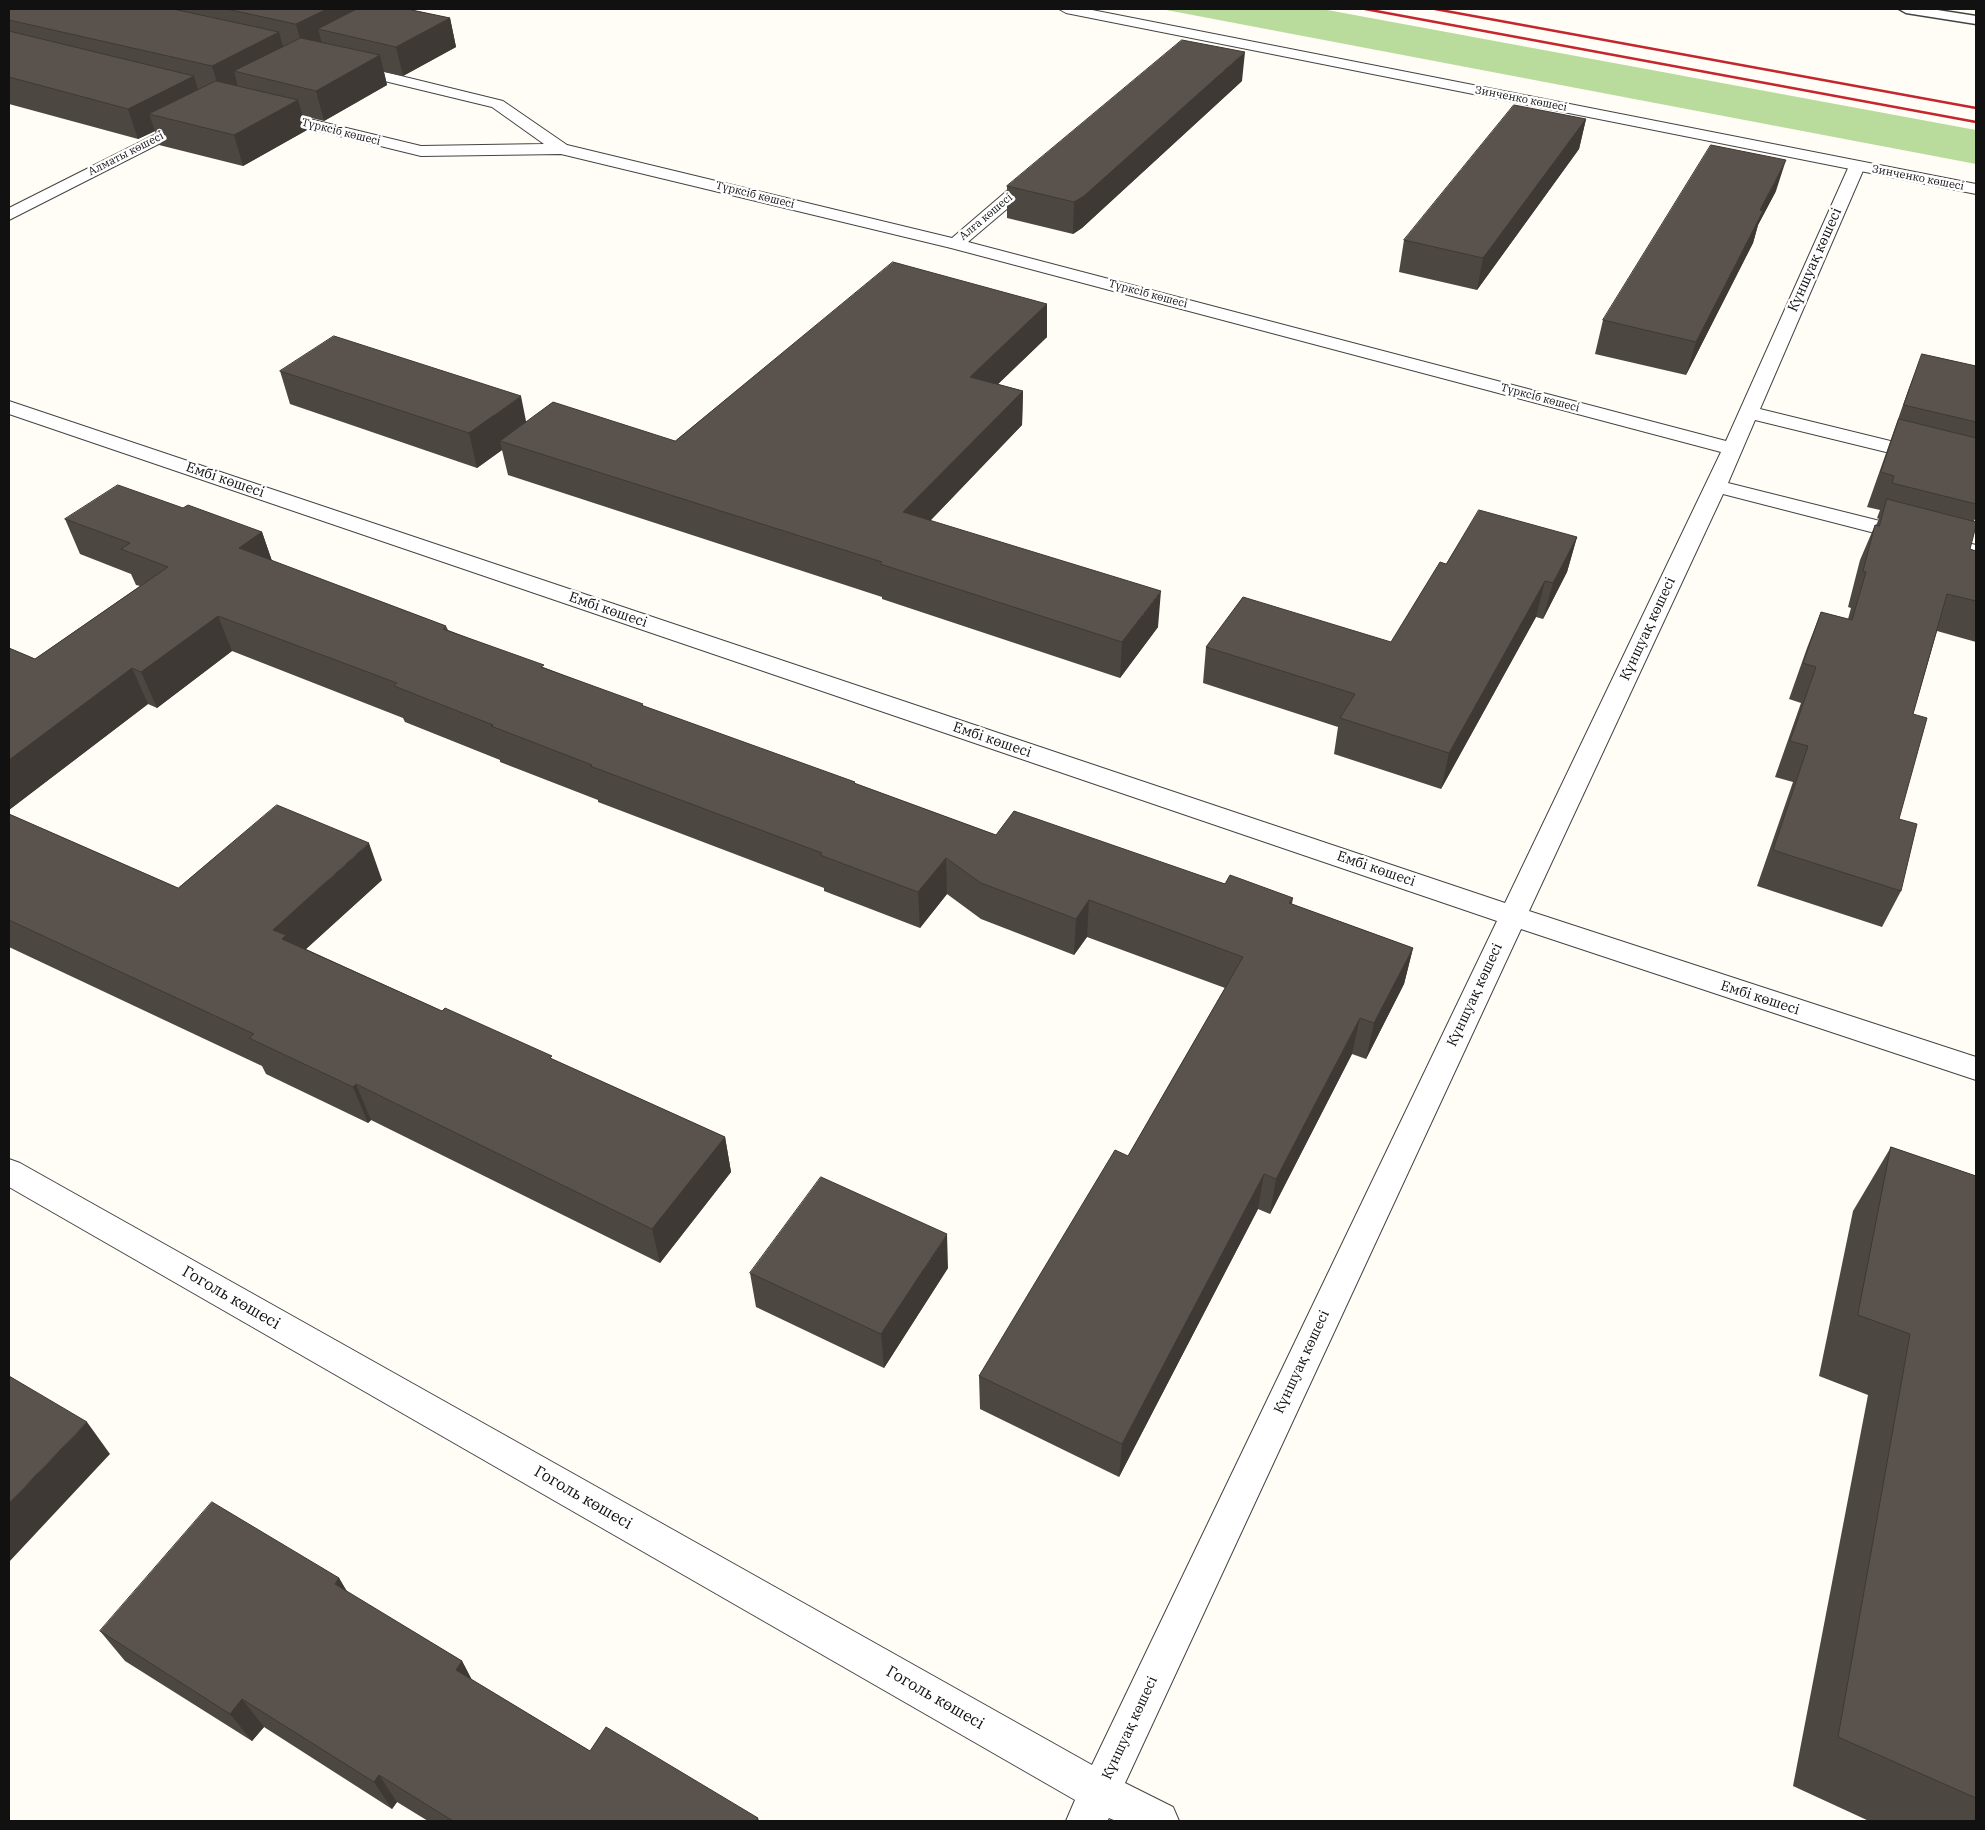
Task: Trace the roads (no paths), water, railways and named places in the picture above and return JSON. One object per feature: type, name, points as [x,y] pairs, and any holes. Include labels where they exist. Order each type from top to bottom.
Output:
[{"type":"street","name":"Зинченко көшесі","points":[[1066,9],[1976,189]]},
{"type":"street","points":[[1185,48],[1200,35]]},
{"type":"street","name":"Түрксіб көшесі","points":[[337,66],[497,104],[561,149]]},
{"type":"street","name":"Түрксіб көшесі","points":[[253,110],[421,151],[561,149],[956,244],[1733,449]]},
{"type":"street","name":"Алматы көшесі","points":[[9,215],[208,112]]},
{"type":"street","name":"Күншуақ көшесі","points":[[1093,1806],[1716,486],[1857,166]]},
{"type":"street","name":"Алға көшесі","points":[[956,244],[1044,168]]},
{"type":"street","name":"Ембі көшесі","points":[[9,407],[1512,916],[1976,1069]]},
{"type":"street","points":[[1749,412],[1976,468]]},
{"type":"street","points":[[1716,486],[1976,552]]},
{"type":"street","name":"Гоголь көшесі","points":[[9,1172],[1093,1806],[1159,1821]]},
{"type":"lane","points":[[1906,9],[1943,11],[1976,20]]},
{"type":"railway","points":[[1365,9],[1976,122]]},
{"type":"railway","points":[[1435,9],[1976,108]]}]
